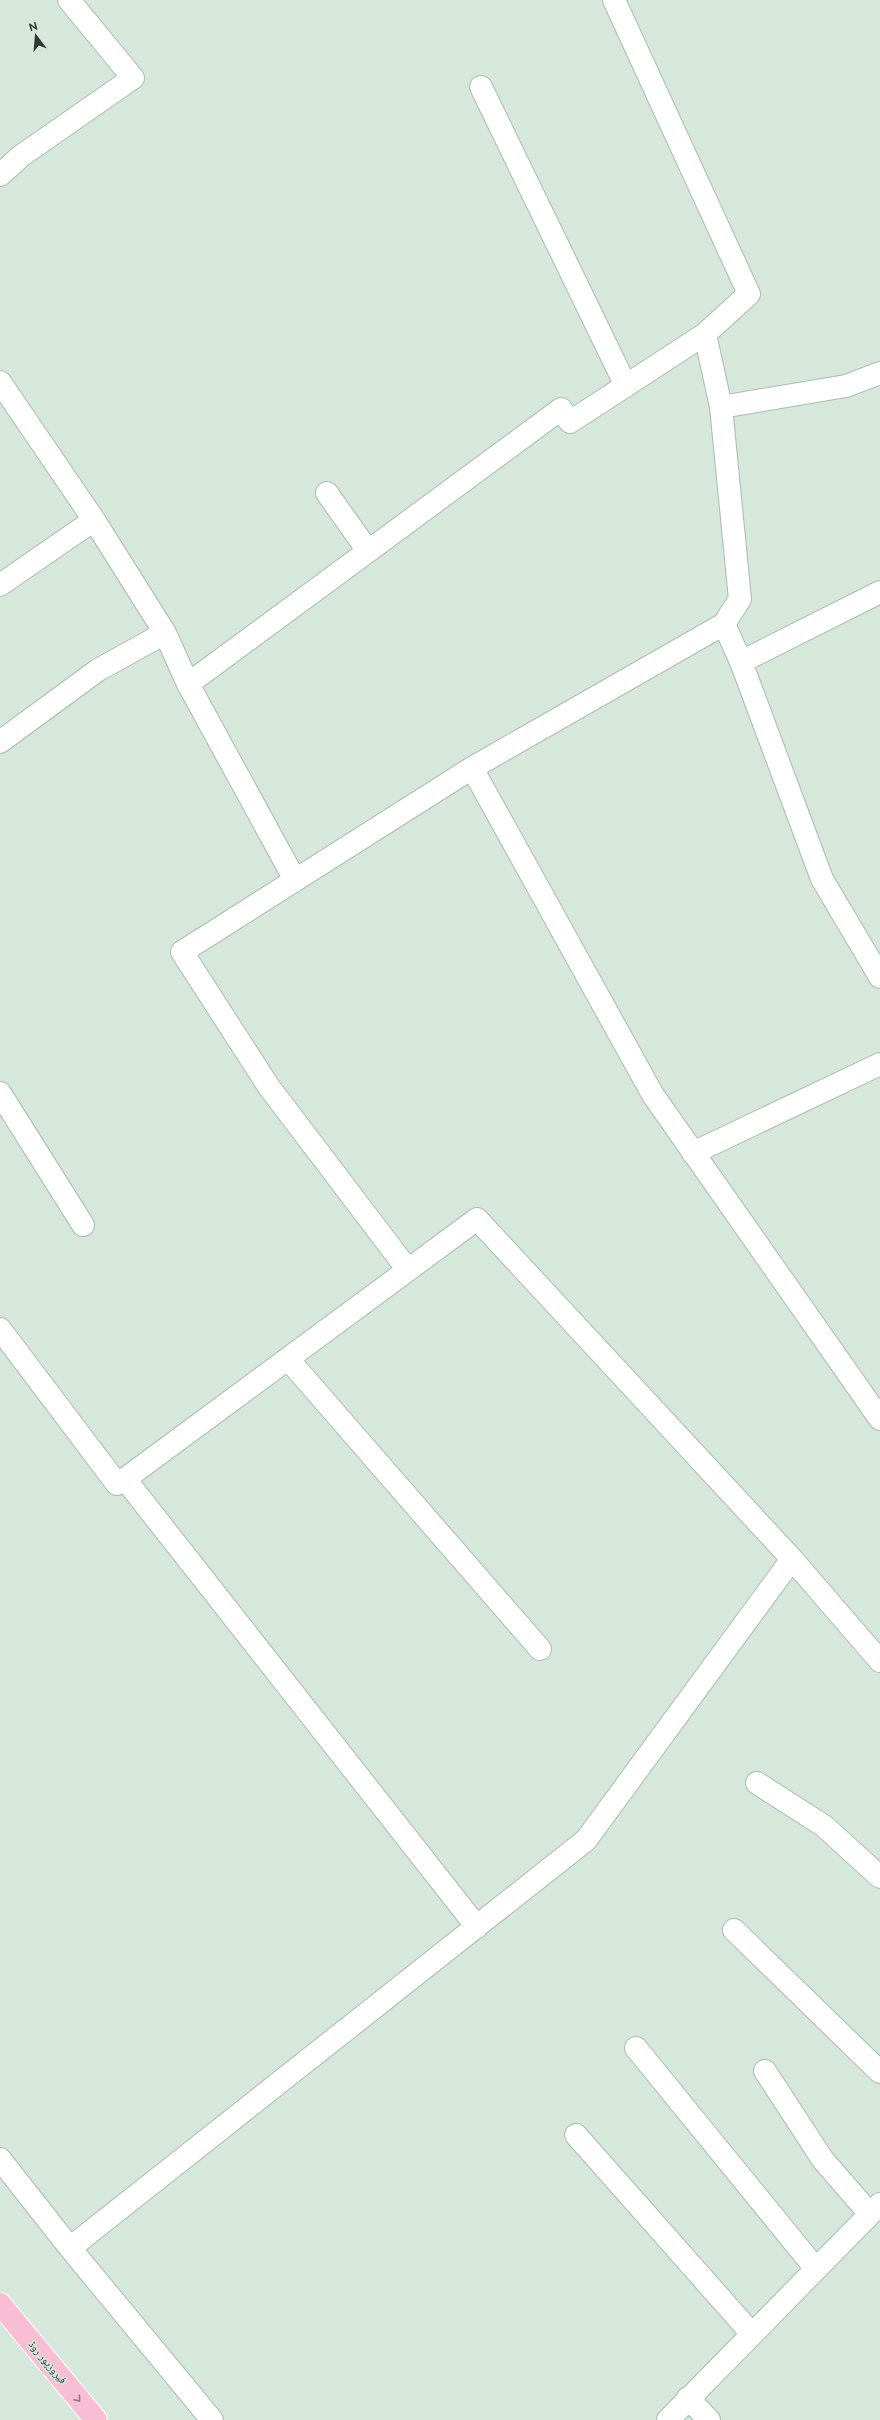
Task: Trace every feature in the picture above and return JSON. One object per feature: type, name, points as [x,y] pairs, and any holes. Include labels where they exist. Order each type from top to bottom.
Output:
[{"type":"highway","name":"فیروزپور روڈ","points":[[0,2304],[96,2420]]},
{"type":"street","points":[[0,175],[21,156],[133,78],[69,0]]},
{"type":"street","points":[[188,684],[561,409],[570,422],[705,334],[749,294],[614,0]]},
{"type":"street","points":[[481,87],[626,386]]},
{"type":"street","points":[[408,1270],[270,1087],[182,952],[472,768],[724,624],[740,599],[721,408],[705,334]]},
{"type":"street","points":[[721,408],[846,386],[880,373]]},
{"type":"street","points":[[0,382],[94,520],[165,633],[188,684],[295,880]]},
{"type":"street","points":[[326,493],[368,551]]},
{"type":"street","points":[[0,585],[94,520]]},
{"type":"street","points":[[741,662],[880,592]]},
{"type":"street","points":[[724,624],[741,662],[822,879],[880,977]]},
{"type":"street","points":[[0,742],[98,670],[165,633]]},
{"type":"street","points":[[472,768],[653,1095],[880,1419]]},
{"type":"street","points":[[693,1153],[880,1064]]},
{"type":"street","points":[[0,1093],[83,1225]]},
{"type":"street","points":[[0,1329],[117,1484],[478,1219],[792,1559],[880,1661]]},
{"type":"street","points":[[288,1359],[540,1649]]},
{"type":"street","points":[[125,1479],[477,1927]]},
{"type":"street","points":[[70,2248],[586,1840],[792,1559]]},
{"type":"street","points":[[757,1783],[824,1826],[880,1878]]},
{"type":"street","points":[[734,1930],[880,2072]]},
{"type":"street","points":[[636,2048],[816,2269]]},
{"type":"street","points":[[668,2420],[875,2209],[823,2160],[765,2071]]},
{"type":"street","points":[[576,2135],[752,2334]]},
{"type":"street","points":[[0,2159],[70,2248],[212,2420]]},
{"type":"street","points":[[688,2398],[709,2420]]}]
